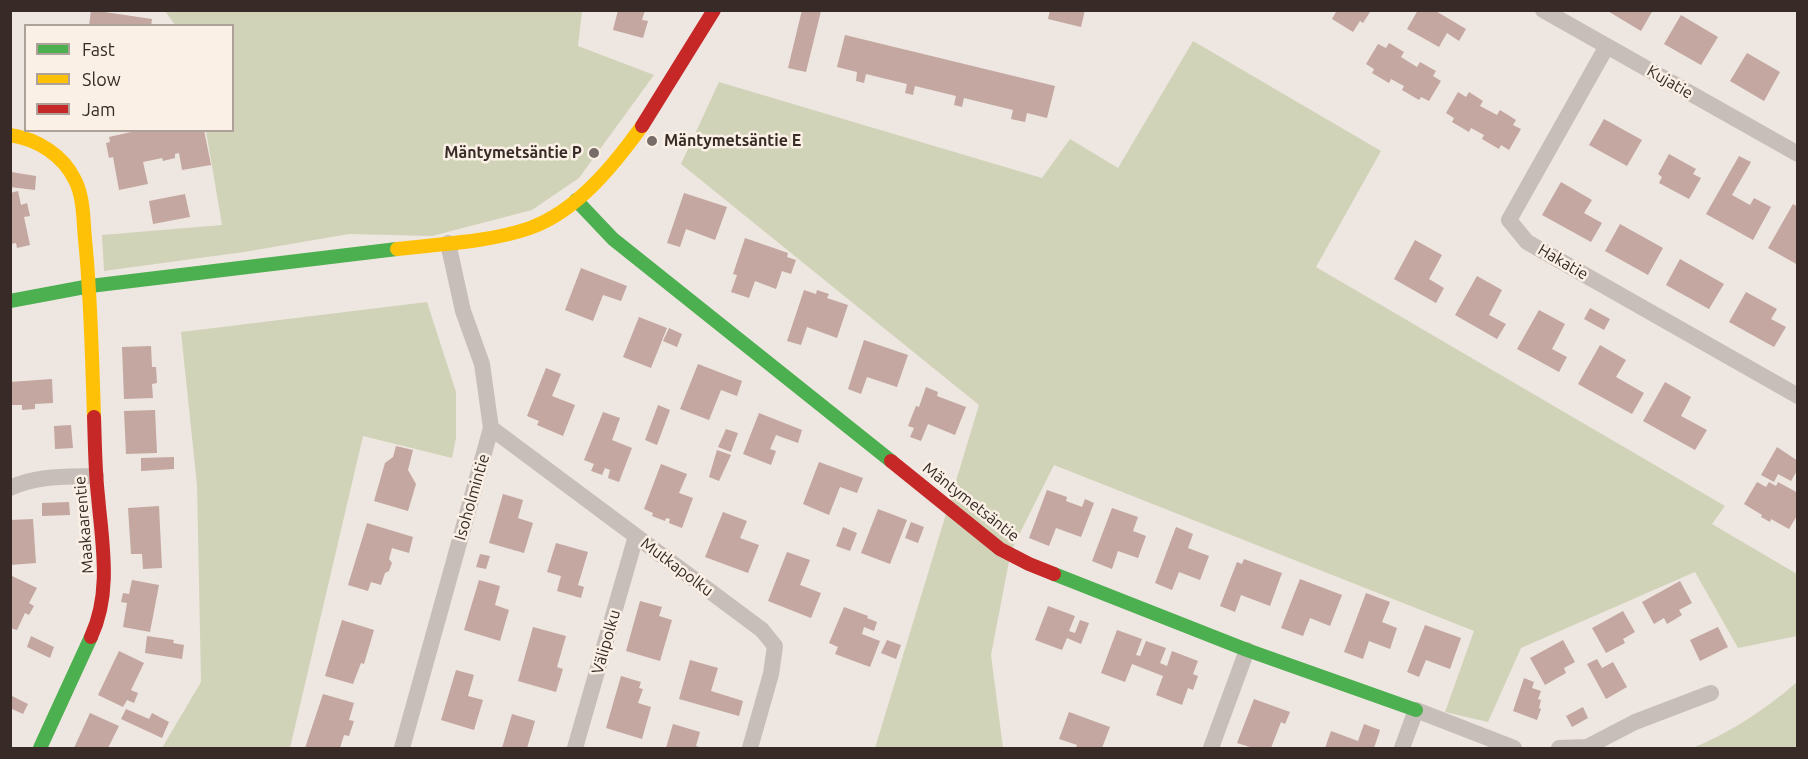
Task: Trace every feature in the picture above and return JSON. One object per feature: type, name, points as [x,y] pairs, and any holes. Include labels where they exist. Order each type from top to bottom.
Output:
[{"type":"street","points":[[10,301],[90,286],[448,243],[523,230],[541,224],[596,183],[636,132],[714,10]]},
{"type":"street","name":"Kujatie","points":[[1543,10],[1797,154]]},
{"type":"street","name":"Hakatie","points":[[1607,46],[1509,220],[1527,242],[1797,396]]},
{"type":"street","name":"Maakaarentie","points":[[10,135],[19,136],[49,150],[62,162],[75,180],[81,197],[90,286],[96,476],[105,581],[98,622],[40,748]]},
{"type":"street","name":"Mäntymetsäntie","points":[[576,200],[614,239],[1000,549],[1029,564],[1247,650],[1416,710]]},
{"type":"street","name":"Isoholmintie","points":[[402,748],[491,428],[482,364],[463,311],[448,243]]},
{"type":"street","name":"Mutkapolku","points":[[491,428],[762,630],[775,646],[771,674],[750,748]]},
{"type":"street","points":[[10,488],[22,482],[45,477],[96,476]]},
{"type":"street","name":"Välipolku","points":[[575,748],[636,536]]},
{"type":"street","points":[[1211,748],[1247,650]]},
{"type":"street","points":[[1559,748],[1587,747],[1635,722],[1712,693]]},
{"type":"street","points":[[1402,748],[1416,710],[1514,748]]},
{"type":"green space","points":[[165,11],[582,11],[578,46],[654,75],[579,178],[532,210],[432,236],[349,234],[244,252],[104,271],[102,235],[222,225],[206,132],[234,132],[234,24],[174,24]]},
{"type":"green space","points":[[1193,41],[1381,151],[1316,267],[1725,506],[1712,524],[1797,574],[1797,636],[1738,648],[1695,572],[1521,648],[1488,722],[1445,712],[1474,631],[1054,465],[1011,551],[991,655],[1003,748],[875,748],[979,405],[681,164],[719,82],[1042,178],[1070,139],[1118,168]]},
{"type":"green space","points":[[427,302],[456,392],[456,438],[452,458],[363,436],[290,748],[162,748],[201,682],[197,485],[181,332]]},
{"type":"green space","points":[[1797,682],[1797,748],[1693,748],[1748,719]]},
{"type":"building","points":[[91,10],[152,19],[151,24],[89,24]]},
{"type":"building","points":[[618,10],[645,10],[642,20],[648,21],[643,38],[613,30]]},
{"type":"building","points":[[802,10],[821,11],[806,72],[788,68]]},
{"type":"building","points":[[1050,10],[1085,10],[1081,27],[1048,19]]},
{"type":"building","points":[[1337,10],[1367,10],[1370,12],[1353,32],[1332,19]]},
{"type":"building","points":[[1418,10],[1434,10],[1466,29],[1459,41],[1447,33],[1439,47],[1407,29]]},
{"type":"building","points":[[1606,10],[1653,10],[1641,31]]},
{"type":"building","points":[[1681,15],[1718,37],[1701,65],[1664,44]]},
{"type":"building","points":[[845,35],[1055,86],[1047,118],[1027,113],[1025,122],[1011,119],[1013,110],[964,98],[962,107],[954,105],[956,96],[915,86],[913,95],[905,93],[907,84],[866,74],[864,83],[856,81],[857,72],[837,67]]},
{"type":"building","points":[[1389,43],[1404,52],[1401,57],[1417,67],[1420,62],[1436,71],[1433,76],[1441,81],[1429,101],[1421,97],[1419,100],[1402,90],[1404,86],[1391,79],[1389,83],[1372,73],[1374,69],[1366,64],[1378,44],[1386,48]]},
{"type":"building","points":[[1747,53],[1780,72],[1764,101],[1730,81]]},
{"type":"building","points":[[1458,92],[1466,97],[1469,92],[1483,101],[1480,106],[1497,115],[1500,110],[1516,120],[1513,125],[1521,129],[1509,150],[1501,145],[1499,149],[1482,139],[1484,135],[1471,128],[1469,132],[1452,122],[1454,118],[1446,113]]},
{"type":"building","points":[[1604,119],[1642,140],[1627,166],[1589,145]]},
{"type":"building","points":[[131,132],[204,132],[211,165],[182,170],[179,153],[175,154],[175,158],[163,161],[162,158],[143,162],[148,184],[119,190],[113,157],[109,158],[106,143],[110,142],[109,137]]},
{"type":"building","points":[[1669,154],[1696,169],[1693,174],[1701,178],[1689,199],[1659,183],[1662,177],[1658,174]]},
{"type":"building","points":[[1739,156],[1751,162],[1732,195],[1750,205],[1754,198],[1771,207],[1753,240],[1706,214]]},
{"type":"building","points":[[11,172],[36,176],[35,190],[10,187]]},
{"type":"building","points":[[1561,182],[1592,200],[1584,213],[1602,223],[1591,242],[1542,215]]},
{"type":"building","points":[[18,191],[21,205],[27,203],[30,216],[24,217],[30,245],[17,248],[16,243],[10,244],[10,193]]},
{"type":"building","points":[[684,193],[727,207],[715,240],[686,229],[680,247],[667,243]]},
{"type":"building","points":[[185,194],[190,217],[153,224],[149,201]]},
{"type":"building","points":[[1793,204],[1798,207],[1798,265],[1768,248]]},
{"type":"building","points":[[1620,224],[1663,248],[1648,275],[1605,251]]},
{"type":"building","points":[[745,238],[788,253],[787,257],[796,260],[791,274],[782,271],[776,289],[755,281],[749,298],[731,292],[737,275],[733,274]]},
{"type":"building","points":[[1415,240],[1442,255],[1429,279],[1444,288],[1436,303],[1394,279]]},
{"type":"building","points":[[1680,259],[1724,284],[1709,309],[1666,285]]},
{"type":"building","points":[[581,268],[627,286],[621,301],[603,295],[593,321],[565,310]]},
{"type":"building","points":[[1477,276],[1502,290],[1489,315],[1506,324],[1497,339],[1455,315]]},
{"type":"building","points":[[804,290],[816,294],[817,290],[829,294],[827,298],[848,305],[837,338],[807,327],[801,345],[787,341]]},
{"type":"building","points":[[1746,292],[1777,309],[1771,319],[1786,327],[1774,347],[1729,322]]},
{"type":"building","points":[[1590,308],[1610,319],[1604,330],[1584,319]]},
{"type":"building","points":[[1539,310],[1565,324],[1552,349],[1567,357],[1559,372],[1517,349]]},
{"type":"building","points":[[639,317],[667,328],[651,368],[623,357]]},
{"type":"building","points":[[669,328],[682,334],[677,347],[663,341]]},
{"type":"building","points":[[864,340],[908,355],[897,387],[867,377],[861,394],[848,389]]},
{"type":"building","points":[[1600,345],[1626,360],[1616,377],[1644,393],[1632,414],[1578,384]]},
{"type":"building","points":[[151,346],[152,367],[156,367],[157,383],[152,384],[153,398],[124,399],[122,347]]},
{"type":"building","points":[[698,364],[742,381],[737,396],[721,390],[709,420],[680,409]]},
{"type":"building","points":[[546,368],[561,374],[552,396],[575,405],[563,436],[537,425],[539,421],[527,416]]},
{"type":"building","points":[[52,379],[53,403],[35,404],[35,409],[22,410],[22,405],[10,405],[10,382]]},
{"type":"building","points":[[1665,382],[1691,397],[1681,416],[1707,430],[1695,450],[1643,421]]},
{"type":"building","points":[[926,387],[938,392],[937,396],[966,407],[955,435],[928,424],[921,441],[910,437],[914,428],[908,426],[916,406],[919,407]]},
{"type":"building","points":[[658,405],[670,410],[657,445],[645,440]]},
{"type":"building","points":[[155,410],[157,453],[126,454],[124,411]]},
{"type":"building","points":[[603,412],[620,418],[612,440],[632,448],[619,482],[608,478],[610,470],[605,468],[602,475],[591,471],[594,464],[584,460]]},
{"type":"building","points":[[759,413],[802,430],[798,443],[776,435],[770,449],[776,451],[771,465],[743,454]]},
{"type":"building","points":[[71,425],[73,448],[55,449],[54,426]]},
{"type":"building","points":[[726,429],[738,433],[731,452],[718,447]]},
{"type":"building","points":[[396,446],[413,450],[408,470],[416,484],[408,511],[374,501],[385,463],[393,457]]},
{"type":"building","points":[[1777,447],[1798,461],[1798,469],[1791,481],[1778,474],[1774,482],[1761,475]]},
{"type":"building","points":[[717,450],[731,455],[719,481],[709,477]]},
{"type":"building","points":[[174,457],[174,469],[141,471],[141,458]]},
{"type":"building","points":[[819,462],[863,478],[857,493],[840,487],[829,515],[803,504]]},
{"type":"building","points":[[661,464],[687,474],[679,493],[693,498],[682,528],[669,523],[670,519],[666,518],[665,521],[652,516],[653,513],[644,509]]},
{"type":"building","points":[[1757,482],[1766,487],[1769,482],[1776,486],[1778,482],[1798,493],[1796,503],[1798,514],[1789,529],[1771,519],[1770,522],[1761,517],[1762,515],[1744,504]]},
{"type":"building","points":[[1047,490],[1067,497],[1066,501],[1082,507],[1085,499],[1094,503],[1081,537],[1056,528],[1049,546],[1029,538]]},
{"type":"building","points":[[503,494],[523,500],[518,518],[533,523],[524,553],[489,543]]},
{"type":"building","points":[[69,502],[70,515],[42,516],[42,503]]},
{"type":"building","points":[[159,506],[162,568],[143,569],[142,554],[131,554],[128,508]]},
{"type":"building","points":[[1112,508],[1138,517],[1133,531],[1146,536],[1138,558],[1118,551],[1112,569],[1092,561]]},
{"type":"building","points":[[878,509],[907,520],[890,564],[861,553]]},
{"type":"building","points":[[723,512],[747,521],[740,538],[759,545],[748,573],[705,557]]},
{"type":"building","points":[[33,519],[36,563],[10,565],[10,520]]},
{"type":"building","points":[[911,522],[924,527],[918,543],[905,538]]},
{"type":"building","points":[[367,523],[413,537],[409,553],[392,548],[389,559],[392,563],[389,571],[385,573],[381,585],[371,582],[368,591],[348,585]]},
{"type":"building","points":[[843,527],[857,533],[850,551],[836,546]]},
{"type":"building","points":[[1176,527],[1193,534],[1188,548],[1209,556],[1200,580],[1179,572],[1172,590],[1155,583]]},
{"type":"building","points":[[556,543],[588,552],[578,585],[584,587],[581,598],[557,591],[561,576],[547,572]]},
{"type":"building","points":[[787,552],[810,560],[800,585],[821,593],[811,618],[768,601]]},
{"type":"building","points":[[480,554],[490,556],[486,569],[476,567]]},
{"type":"building","points":[[1244,559],[1282,573],[1270,606],[1241,595],[1235,612],[1220,606],[1237,562],[1242,564]]},
{"type":"building","points":[[10,575],[37,588],[29,603],[34,606],[29,615],[25,613],[17,630],[10,628]]},
{"type":"building","points":[[1300,579],[1342,595],[1330,626],[1310,618],[1303,636],[1281,628]]},
{"type":"building","points":[[132,580],[159,585],[150,632],[123,627],[127,603],[121,602],[123,593],[129,594]]},
{"type":"building","points":[[479,580],[500,586],[495,605],[509,610],[500,641],[464,630]]},
{"type":"building","points":[[1680,581],[1692,603],[1679,610],[1682,615],[1667,624],[1664,618],[1654,624],[1642,602]]},
{"type":"building","points":[[1366,593],[1390,602],[1382,622],[1397,628],[1390,649],[1369,641],[1363,659],[1344,652]]},
{"type":"building","points":[[640,601],[662,607],[659,616],[672,620],[660,661],[626,651]]},
{"type":"building","points":[[1048,606],[1075,616],[1069,631],[1075,633],[1080,620],[1089,623],[1081,644],[1067,638],[1062,650],[1035,640]]},
{"type":"building","points":[[844,607],[877,622],[874,631],[864,627],[862,634],[880,641],[870,667],[835,654],[838,647],[829,643]]},
{"type":"building","points":[[1623,611],[1635,632],[1623,639],[1625,643],[1606,653],[1592,628]]},
{"type":"building","points":[[342,620],[374,630],[364,664],[361,663],[353,684],[325,676]]},
{"type":"building","points":[[1425,625],[1461,638],[1450,669],[1426,660],[1419,677],[1407,672]]},
{"type":"building","points":[[533,627],[566,636],[557,667],[563,669],[556,692],[518,681]]},
{"type":"building","points":[[1718,627],[1728,647],[1700,661],[1690,640]]},
{"type":"building","points":[[1117,630],[1142,639],[1136,655],[1140,656],[1146,641],[1166,648],[1160,663],[1167,666],[1172,651],[1198,661],[1193,674],[1198,676],[1193,690],[1188,688],[1182,705],[1156,695],[1163,676],[1132,664],[1125,682],[1101,673]]},
{"type":"building","points":[[31,636],[54,647],[50,658],[27,647]]},
{"type":"building","points":[[147,636],[174,640],[173,643],[184,645],[182,659],[145,653]]},
{"type":"building","points":[[887,640],[901,645],[896,659],[881,653]]},
{"type":"building","points":[[1563,640],[1575,662],[1564,668],[1566,673],[1545,685],[1530,658]]},
{"type":"building","points":[[119,651],[144,663],[131,690],[138,693],[134,703],[127,700],[123,707],[98,695]]},
{"type":"building","points":[[1597,659],[1602,668],[1613,662],[1627,687],[1606,699],[1587,664]]},
{"type":"building","points":[[690,660],[718,668],[711,691],[743,701],[739,716],[679,699]]},
{"type":"building","points":[[456,670],[474,675],[468,696],[483,700],[474,730],[441,720]]},
{"type":"building","points":[[621,676],[641,682],[639,688],[643,689],[638,703],[651,707],[642,739],[606,728]]},
{"type":"building","points":[[1524,678],[1534,682],[1532,688],[1541,691],[1538,699],[1541,700],[1539,708],[1541,709],[1537,720],[1513,711]]},
{"type":"building","points":[[323,694],[354,703],[349,720],[354,721],[349,736],[344,735],[340,748],[305,748]]},
{"type":"building","points":[[10,695],[28,704],[23,714],[10,708]]},
{"type":"building","points":[[1254,699],[1290,712],[1285,724],[1281,722],[1271,748],[1253,748],[1237,743]]},
{"type":"building","points":[[1583,707],[1588,718],[1572,727],[1566,716]]},
{"type":"building","points":[[126,709],[149,719],[152,713],[169,722],[162,738],[121,719]]},
{"type":"building","points":[[1069,712],[1110,727],[1102,748],[1076,748],[1077,745],[1059,739]]},
{"type":"building","points":[[90,713],[119,726],[108,748],[74,748]]},
{"type":"building","points":[[512,714],[535,721],[527,748],[502,748]]},
{"type":"building","points":[[673,724],[700,732],[696,746],[702,748],[666,748]]},
{"type":"building","points":[[1364,724],[1380,730],[1374,748],[1325,748],[1331,731],[1358,741]]},
{"type":"traffic: fast","points":[[576,200],[613,239],[891,461]]},
{"type":"traffic: fast","points":[[10,301],[90,286],[397,249]]},
{"type":"traffic: fast","points":[[1054,574],[1247,650],[1416,710]]},
{"type":"traffic: fast","points":[[40,748],[91,637]]},
{"type":"traffic: slow","points":[[397,249],[465,242],[515,233],[547,220],[579,199],[607,171],[642,126]]},
{"type":"traffic: slow","points":[[10,135],[39,144],[56,156],[70,171],[80,194],[89,283],[94,417]]},
{"type":"traffic: jam","points":[[642,126],[714,10]]},
{"type":"traffic: jam","points":[[91,637],[102,603],[104,567],[96,476],[94,417]]},
{"type":"traffic: jam","points":[[891,461],[1000,549],[1054,574]]},
{"type":"place","name":"Mäntymetsäntie E","points":[[652,141]]},
{"type":"place","name":"Mäntymetsäntie P","points":[[594,153]]}]
